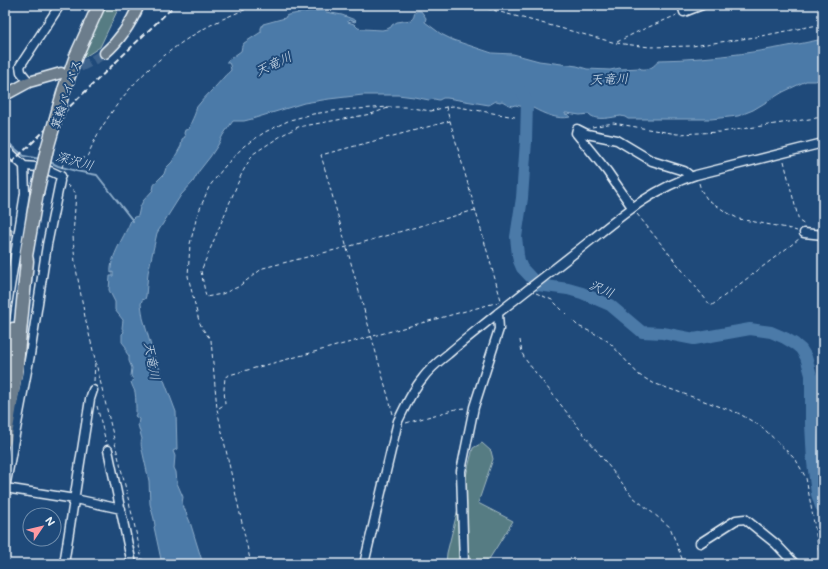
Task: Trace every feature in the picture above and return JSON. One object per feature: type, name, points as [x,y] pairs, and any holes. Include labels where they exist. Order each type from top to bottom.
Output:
[{"type":"highway","name":"箕輪バイパス","points":[[5,441],[16,374],[27,261],[26,256],[37,193],[47,148],[64,90],[76,56],[99,5]]},
{"type":"highway","name":"箕輪バイパス","points":[[5,383],[23,261],[26,256]]},
{"type":"main road","points":[[105,53],[124,32],[139,5]]},
{"type":"main road","points":[[5,95],[29,82],[61,73]]},
{"type":"street","points":[[29,82],[21,72],[20,66],[60,5]]},
{"type":"street","points":[[683,8],[702,5]]},
{"type":"street","points":[[632,207],[576,133],[577,129],[587,134],[617,140],[652,161],[684,171],[692,176]]},
{"type":"street","points":[[364,564],[398,424],[414,391],[429,371],[468,336],[632,207],[665,186],[692,176],[823,143]]},
{"type":"street","points":[[5,148],[24,166],[48,169],[60,178],[30,355],[5,488],[75,499],[121,509]]},
{"type":"street","points":[[5,318],[25,193],[24,166]]},
{"type":"street","points":[[805,229],[823,235]]},
{"type":"street","points":[[464,564],[462,471],[474,407],[499,329],[498,313]]},
{"type":"street","points":[[64,564],[90,399],[93,390]]},
{"type":"street","points":[[108,450],[132,564]]},
{"type":"street","points":[[700,543],[736,520],[745,519],[776,544],[796,564]]},
{"type":"path","points":[[63,165],[65,158],[68,155],[81,159],[87,156],[103,124],[124,95],[153,64],[174,47],[206,28],[236,13],[259,5]]},
{"type":"path","points":[[474,5],[616,43],[650,47],[692,46],[756,37],[823,24]]},
{"type":"path","points":[[488,8],[493,5]]},
{"type":"path","points":[[817,5],[822,18]]},
{"type":"path","points":[[616,43],[683,8]]},
{"type":"path","points":[[251,564],[218,409],[211,340],[202,328],[199,320],[188,276],[190,244],[197,216],[209,186],[244,146],[265,132],[277,125],[300,117],[326,111],[405,107],[431,111],[453,106],[515,117]]},
{"type":"path","points":[[390,107],[371,114],[298,127],[284,134],[253,154],[242,173],[201,271],[206,297],[222,294],[238,287],[262,268],[347,247],[475,210]]},
{"type":"path","points":[[218,409],[225,404],[225,377],[229,375],[501,301],[446,107]]},
{"type":"path","points":[[592,127],[614,124],[677,134],[721,132],[823,117]]},
{"type":"path","points":[[450,120],[321,155],[371,336],[394,416],[398,424],[456,409],[474,407]]},
{"type":"path","points":[[782,153],[799,221],[805,229]]},
{"type":"path","points":[[692,176],[707,199],[726,212],[739,218],[787,228],[805,229]]},
{"type":"path","points":[[60,178],[76,193],[73,236],[75,263],[84,317],[143,564]]},
{"type":"path","points":[[632,207],[711,306],[798,240],[805,229]]},
{"type":"path","points":[[530,288],[534,293],[552,300],[578,326],[602,337],[610,343],[639,375],[653,384],[738,413],[762,427],[796,460],[806,478],[822,564]]},
{"type":"path","points":[[520,340],[522,353],[525,359],[633,497],[670,527],[684,564]]},
{"type":"path","points":[[93,390],[95,360]]},
{"type":"path","points":[[97,405],[108,450]]},
{"type":"green space","points":[[104,5],[120,5],[100,47],[80,60]]},
{"type":"green space","points":[[482,443],[491,451],[493,459],[478,503],[513,521],[486,564],[446,564],[447,553],[473,448]]},
{"type":"water","name":"天竜川","points":[[324,10],[326,12],[342,15],[355,20],[355,22],[349,20],[348,22],[354,24],[358,28],[382,30],[391,27],[397,22],[411,20],[416,11],[421,11],[426,18],[425,22],[441,34],[453,40],[492,53],[513,54],[539,61],[577,66],[587,69],[646,69],[653,66],[659,60],[741,54],[823,39],[823,79],[806,81],[783,92],[753,110],[738,116],[711,119],[628,119],[621,116],[596,118],[589,114],[580,115],[567,113],[565,114],[569,115],[570,117],[561,118],[546,114],[533,108],[530,110],[529,108],[515,105],[512,106],[502,101],[496,101],[489,105],[447,98],[429,100],[398,95],[363,95],[304,103],[252,119],[233,121],[193,182],[181,195],[157,233],[148,273],[146,296],[145,299],[142,300],[141,304],[143,318],[153,353],[176,412],[177,449],[173,451],[175,456],[174,468],[177,483],[183,497],[182,503],[190,522],[203,564],[162,564],[150,504],[149,481],[141,446],[142,439],[138,425],[139,419],[135,416],[135,392],[131,382],[134,380],[131,376],[132,368],[129,361],[129,356],[126,352],[126,347],[122,342],[122,334],[124,332],[122,328],[123,320],[115,310],[115,302],[109,290],[110,276],[113,276],[113,272],[111,273],[111,267],[113,260],[131,220],[138,216],[143,201],[153,190],[154,185],[164,174],[166,168],[172,162],[181,146],[182,139],[185,137],[185,130],[189,129],[196,108],[231,70],[227,61],[241,51],[244,43],[261,32],[263,24],[285,18],[288,15]]},
{"type":"building","points":[[5,229],[12,230],[8,257],[5,256]]},
{"type":"waterway","name":"沢川","points":[[522,92],[527,102],[526,141],[522,198],[516,237],[519,261],[522,268],[538,285],[568,289],[582,293],[610,305],[642,332],[663,333],[694,339],[750,329],[771,332],[795,344],[801,349],[806,357],[811,375],[813,462],[817,494],[823,508]]},
{"type":"waterway","name":"深沢川","points":[[5,140],[24,156],[40,159]]},
{"type":"waterway","name":"深沢川","points":[[48,161],[58,166],[97,175],[133,221]]},
{"type":"tunnel","points":[[66,72],[86,64],[105,53]]},
{"type":"railway","points":[[5,169],[175,5]]}]
